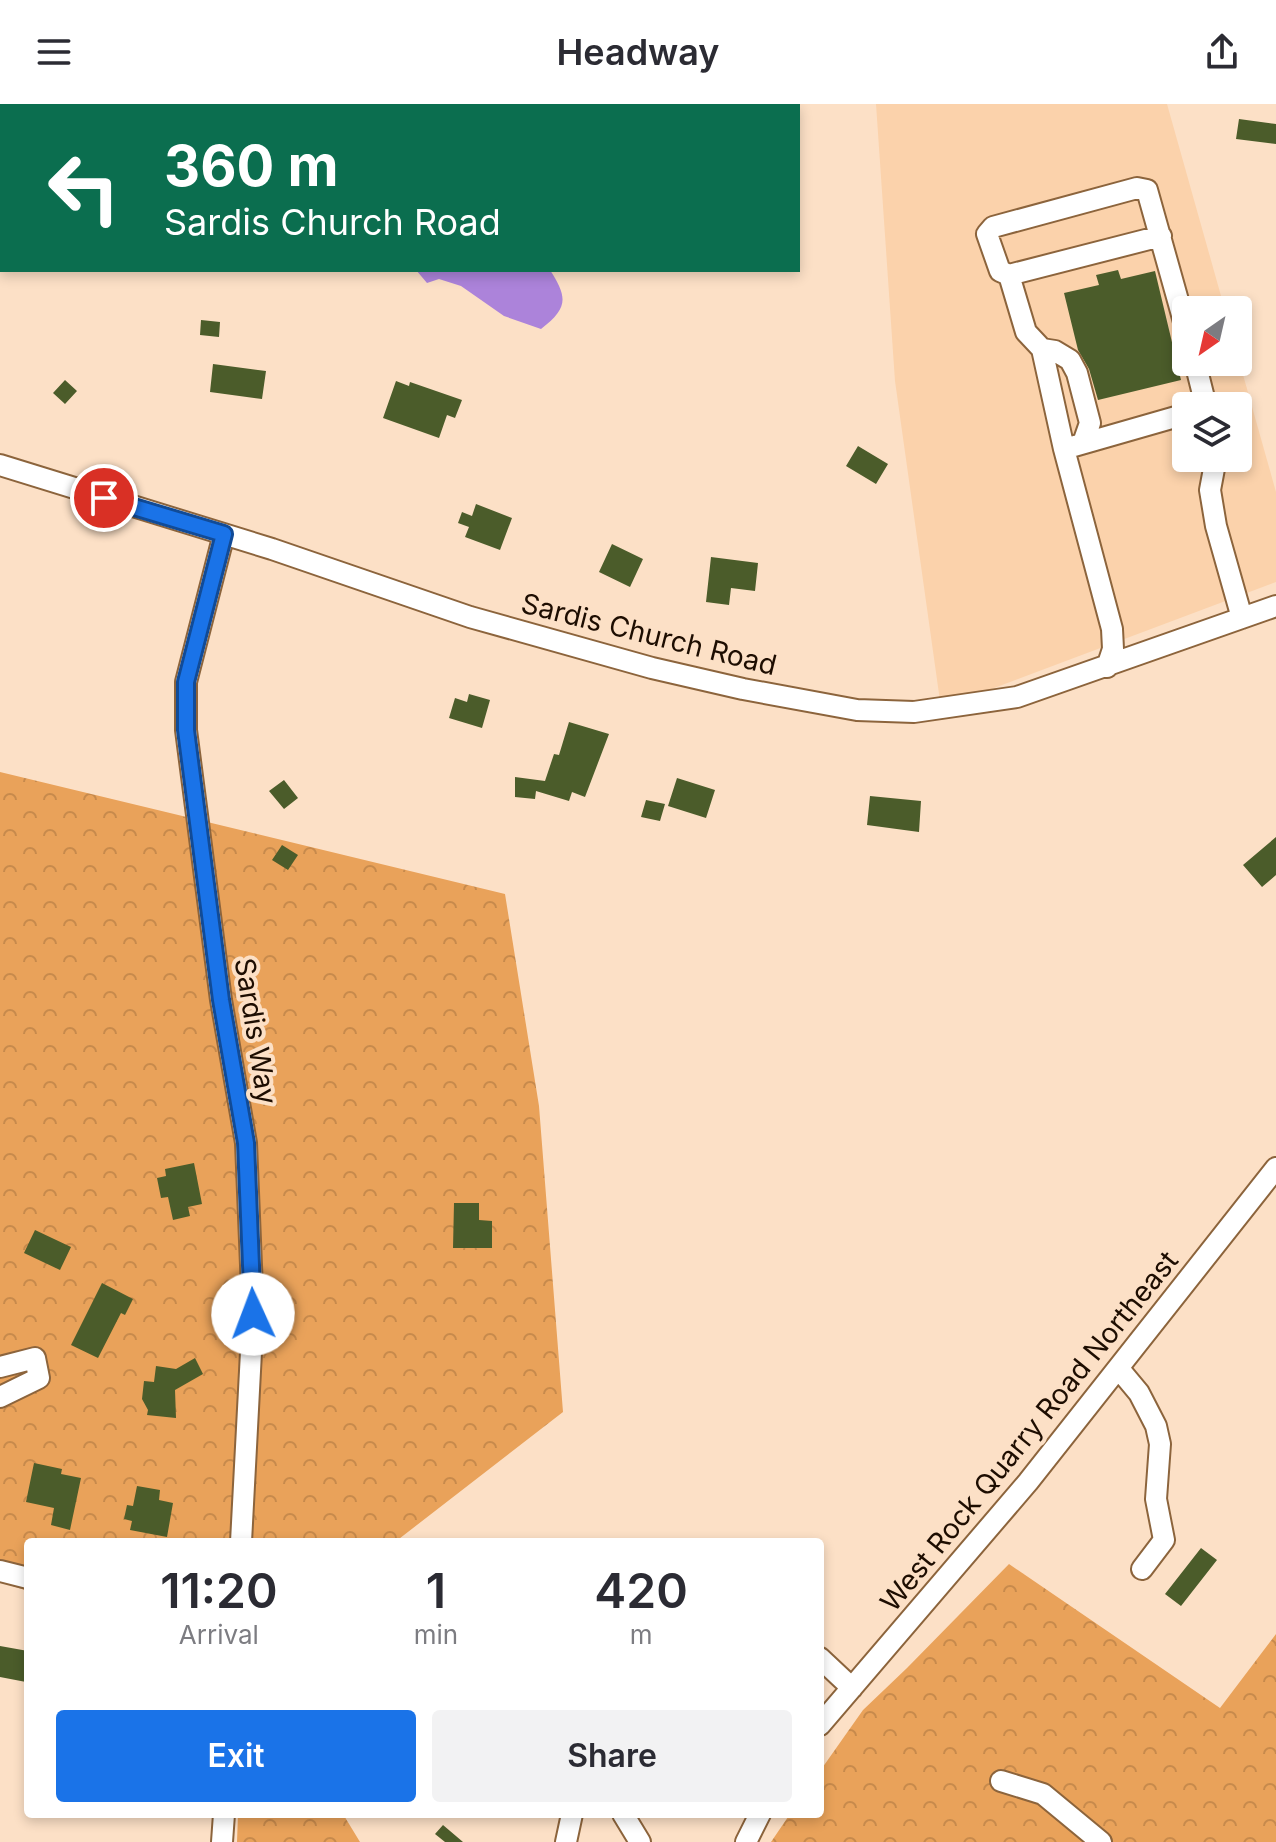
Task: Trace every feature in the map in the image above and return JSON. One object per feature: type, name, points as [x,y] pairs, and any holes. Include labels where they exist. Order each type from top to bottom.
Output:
[{"type":"street","points":[[1161,236],[1009,275],[1000,271],[987,234],[993,227],[1137,188],[1147,190],[1161,236],[1177,296]]},
{"type":"street","points":[[1009,275],[1026,332],[1042,349],[1074,446],[1112,629],[1113,649],[1107,667]]},
{"type":"street","points":[[1042,349],[1055,351],[1070,360],[1077,373],[1090,423],[1074,446]]},
{"type":"street","points":[[1074,446],[1172,418]]},
{"type":"street","name":"Sardis Church Road","points":[[5,468],[224,534],[500,626],[652,668],[857,710],[914,712],[1017,697],[1276,606]]},
{"type":"street","points":[[1213,472],[1210,490],[1216,526],[1242,618]]},
{"type":"street","name":"Sardis Way","points":[[224,534],[186,682],[186,730],[221,1000],[246,1143],[253,1314],[241,1538]]},
{"type":"street","name":"West Rock Quarry Road Northeast","points":[[824,1720],[1018,1494],[1273,1178]]},
{"type":"street","points":[[0,1367],[35,1358],[39,1378],[0,1397]]},
{"type":"street","points":[[1119,1369],[1150,1410],[1160,1444],[1156,1499],[1164,1540],[1142,1569]]},
{"type":"street","points":[[0,1571],[24,1577]]},
{"type":"street","points":[[824,1662],[852,1688]]},
{"type":"street","points":[[1001,1781],[1043,1794],[1101,1842]]},
{"type":"street","points":[[222,1842],[224,1818]]},
{"type":"street","points":[[566,1842],[571,1818]]},
{"type":"street","points":[[625,1818],[640,1842]]},
{"type":"street","points":[[746,1842],[758,1818]]},
{"type":"shaded area","points":[[876,104],[1167,104],[1221,296],[1172,296],[1172,376],[1243,376],[1248,392],[1172,392],[1172,472],[1252,472],[1252,407],[1276,492],[1276,582],[941,708],[895,381]]},
{"type":"shaded area","points":[[418,272],[551,272],[560,288],[562,302],[556,315],[541,329],[504,316],[461,286],[439,279],[427,283]]},
{"type":"green space","points":[[0,772],[505,894],[539,1106],[563,1412],[400,1538],[24,1538],[24,1590],[0,1582]]},
{"type":"green space","points":[[1009,1564],[1220,1708],[1276,1634],[1276,1842],[771,1842],[787,1818],[824,1818],[824,1765],[863,1710]]},
{"type":"green space","points":[[238,1818],[345,1818],[360,1842],[237,1842]]},
{"type":"building","points":[[1239,119],[1276,124],[1276,144],[1236,139]]},
{"type":"building","points":[[1118,270],[1121,279],[1155,271],[1172,342],[1172,376],[1180,376],[1181,380],[1098,400],[1089,369],[1078,350],[1064,293],[1099,285],[1096,275]]},
{"type":"building","points":[[201,320],[220,322],[219,337],[200,335]]},
{"type":"building","points":[[213,364],[266,371],[262,399],[210,392]]},
{"type":"building","points":[[65,380],[77,391],[65,404],[53,393]]},
{"type":"building","points":[[396,381],[409,386],[410,382],[462,400],[455,418],[447,415],[439,438],[383,418]]},
{"type":"building","points":[[858,446],[888,464],[876,484],[846,466]]},
{"type":"building","points":[[476,504],[512,518],[500,550],[465,537],[469,527],[458,523],[462,512],[472,516]]},
{"type":"building","points":[[612,544],[643,559],[630,587],[599,572]]},
{"type":"building","points":[[711,557],[758,563],[755,591],[731,588],[729,605],[706,602]]},
{"type":"building","points":[[469,694],[490,700],[482,728],[449,718],[455,698],[467,702]]},
{"type":"building","points":[[569,722],[609,734],[585,797],[572,792],[569,801],[536,791],[535,799],[515,797],[515,777],[545,781],[554,754],[559,755]]},
{"type":"building","points":[[677,778],[715,790],[706,818],[668,806]]},
{"type":"building","points":[[284,780],[298,798],[284,809],[269,791]]},
{"type":"building","points":[[870,796],[921,801],[919,832],[867,825]]},
{"type":"building","points":[[646,800],[665,804],[660,821],[641,817]]},
{"type":"building","points":[[1276,837],[1276,875],[1262,887],[1243,865]]},
{"type":"building","points":[[282,845],[298,855],[288,870],[272,860]]},
{"type":"building","points":[[194,1163],[202,1204],[188,1207],[190,1216],[173,1220],[168,1197],[161,1198],[157,1178],[166,1176],[165,1169]]},
{"type":"building","points":[[454,1203],[479,1203],[479,1220],[492,1221],[492,1248],[453,1248]]},
{"type":"building","points":[[35,1230],[71,1247],[60,1270],[24,1253]]},
{"type":"building","points":[[102,1283],[133,1299],[125,1315],[121,1313],[98,1358],[71,1345]]},
{"type":"building","points":[[195,1358],[203,1374],[175,1390],[176,1418],[147,1415],[148,1410],[142,1399],[144,1381],[154,1382],[156,1366],[176,1369]]},
{"type":"building","points":[[34,1463],[62,1469],[61,1474],[81,1478],[70,1530],[51,1525],[54,1508],[26,1502]]},
{"type":"building","points":[[137,1486],[160,1490],[159,1500],[173,1503],[167,1537],[130,1530],[132,1521],[124,1519],[127,1505],[133,1506]]},
{"type":"building","points":[[1201,1548],[1217,1560],[1181,1606],[1165,1594]]},
{"type":"building","points":[[0,1646],[24,1650],[24,1682],[0,1677]]},
{"type":"building","points":[[443,1825],[463,1842],[445,1842],[435,1834]]},
{"type":"route","points":[[104,498],[224,534],[186,682],[186,730],[221,1000],[246,1143],[253,1314]]}]
